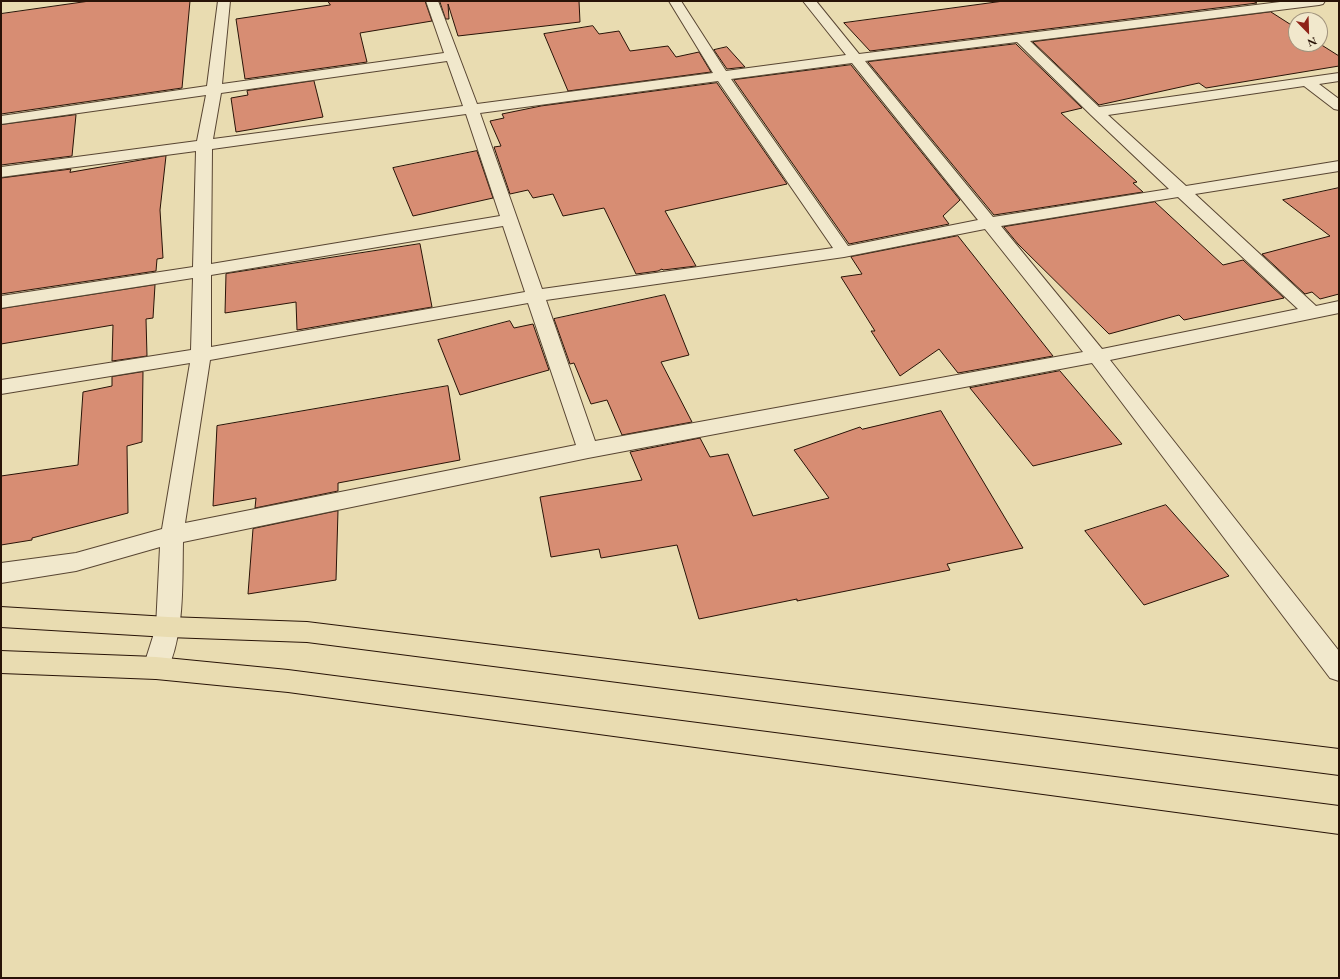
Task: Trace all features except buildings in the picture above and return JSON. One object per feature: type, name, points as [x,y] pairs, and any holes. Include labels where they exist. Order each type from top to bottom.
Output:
[{"type":"main road","points":[[1,617],[168,627],[307,632],[1339,762]]},
{"type":"main road","points":[[1,662],[156,668],[296,682],[1339,820]]},
{"type":"street","points":[[156,668],[168,627],[172,535],[201,355],[204,146],[214,90],[224,1]]},
{"type":"street","points":[[432,1],[472,111],[588,450]]},
{"type":"street","points":[[675,1],[722,76],[844,252]]},
{"type":"street","points":[[809,1],[1097,356],[1339,670]]},
{"type":"street","points":[[1,172],[472,111],[856,58],[1319,1]]},
{"type":"street","points":[[1020,38],[1096,112],[1312,312]]},
{"type":"street","points":[[1,120],[452,56]]},
{"type":"street","points":[[1096,112],[1339,77]]},
{"type":"street","points":[[1307,82],[1339,106]]},
{"type":"street","points":[[1,387],[201,355],[536,296],[844,252],[989,223],[1339,166]]},
{"type":"street","points":[[1,302],[203,271],[509,220]]},
{"type":"street","points":[[1,573],[76,562],[172,535],[588,450],[1097,356],[1339,307]]}]
